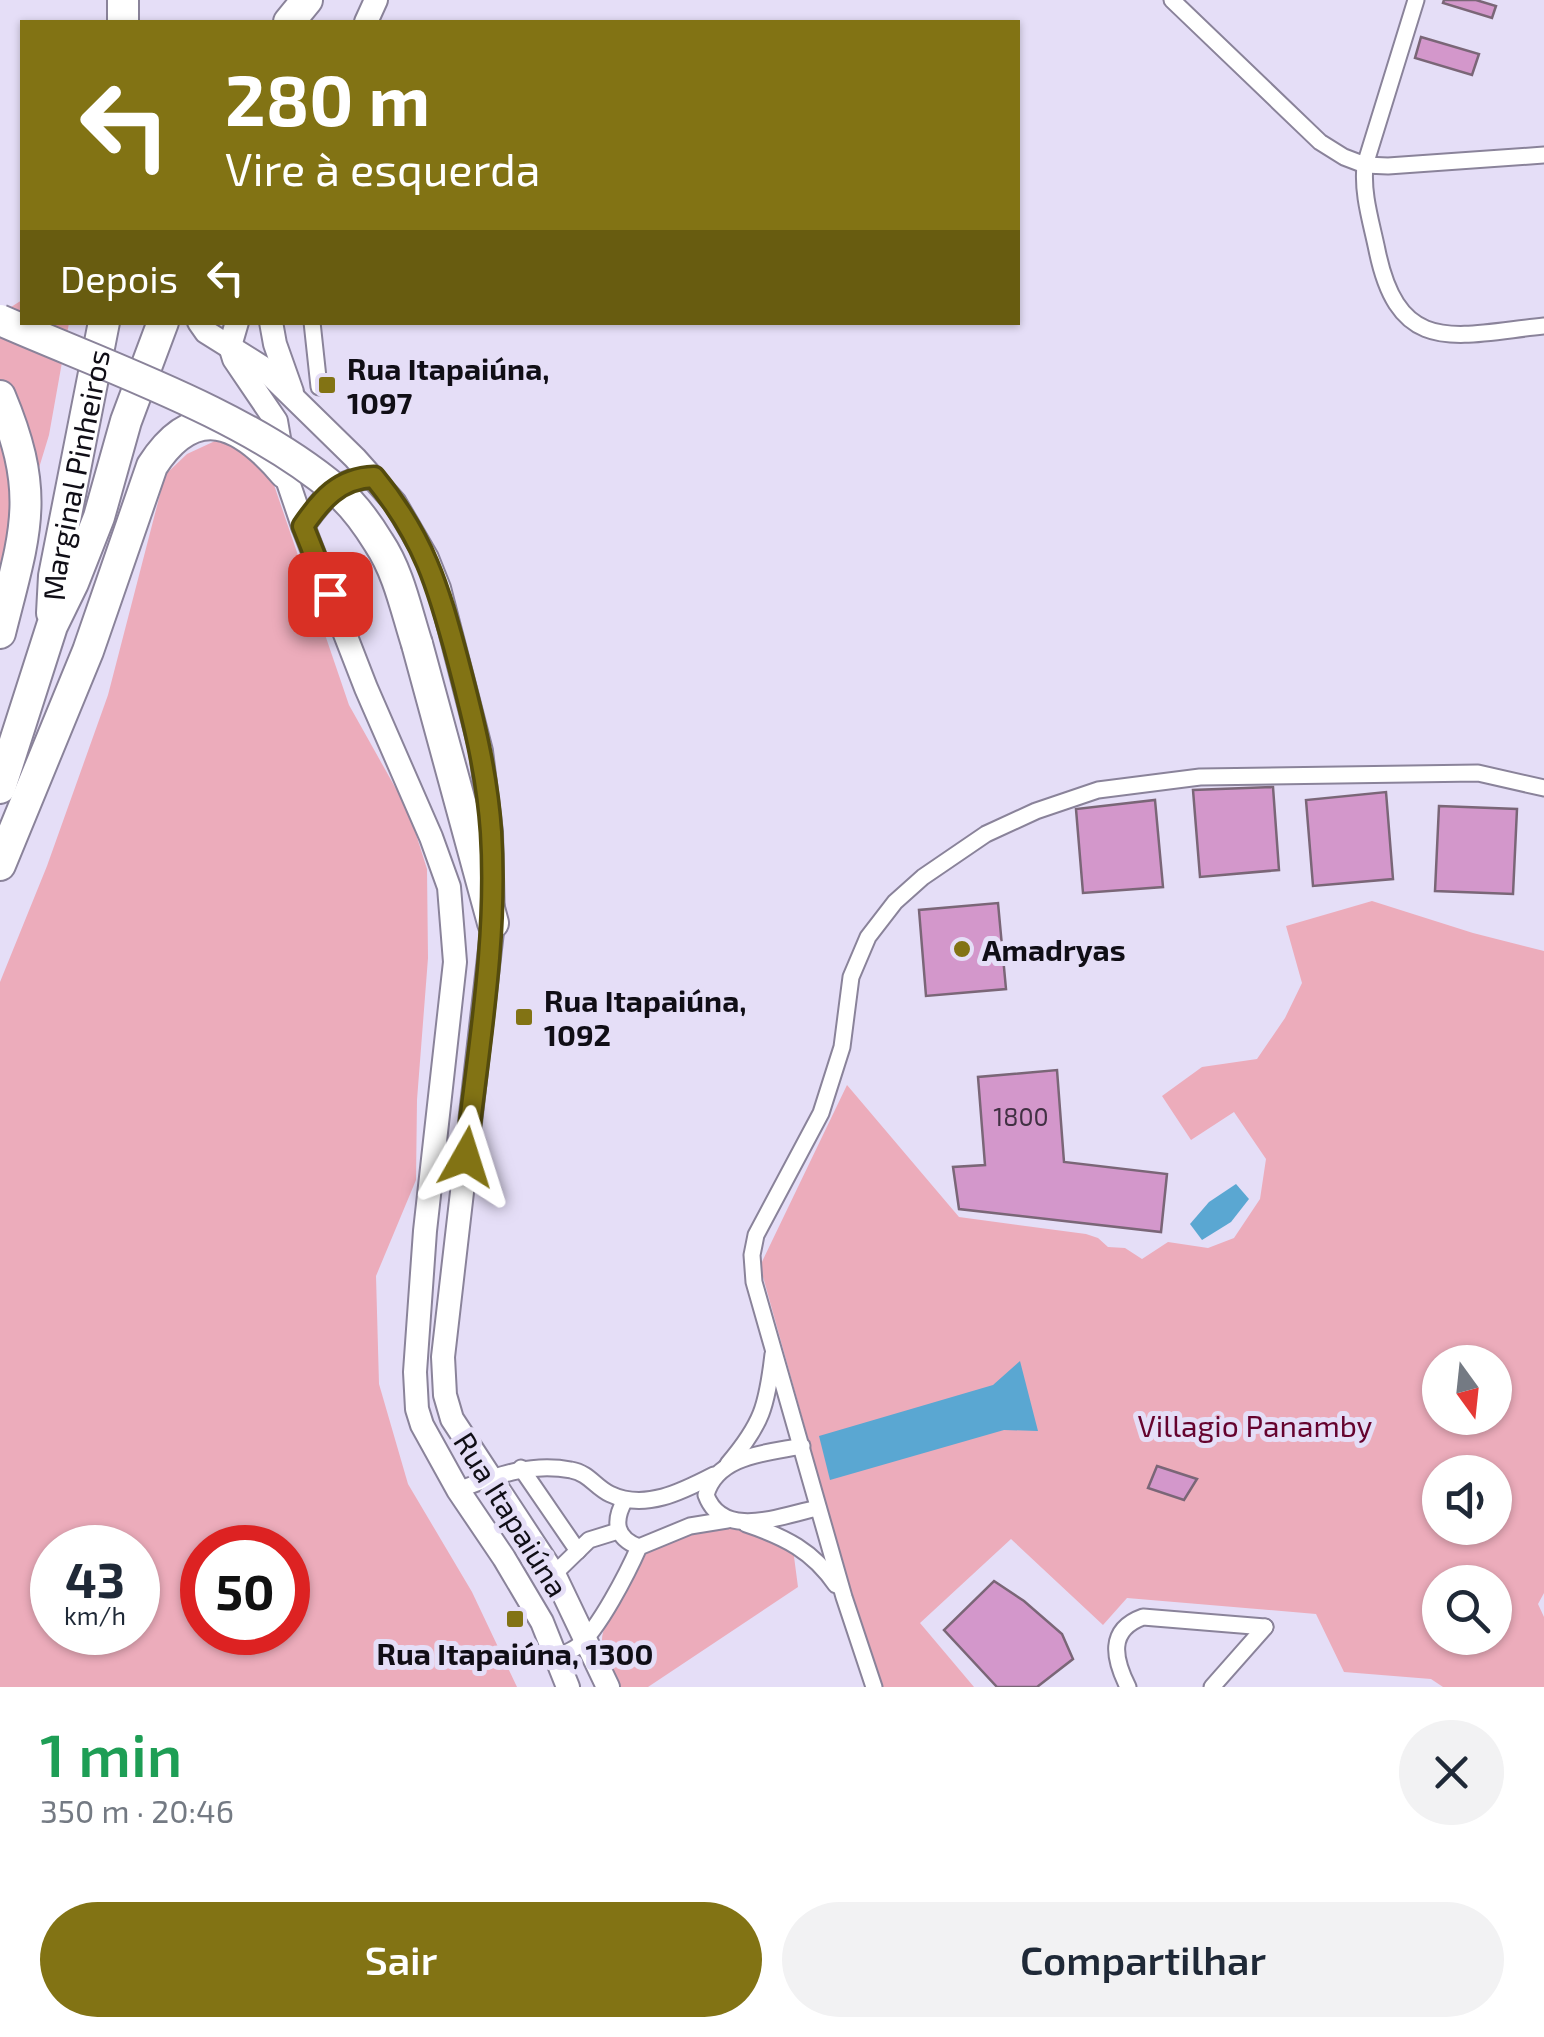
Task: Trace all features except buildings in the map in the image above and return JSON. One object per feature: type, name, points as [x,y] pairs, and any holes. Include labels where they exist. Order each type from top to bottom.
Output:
[{"type":"highway","points":[[291,20],[307,0]]},
{"type":"highway","points":[[0,320],[250,433],[340,493],[391,564],[417,644],[492,922]]},
{"type":"highway","name":"Marginal Pinheiros","points":[[52,626],[54,576],[103,325]]},
{"type":"highway","points":[[0,788],[52,626],[74,583],[99,518],[126,421],[162,325]]},
{"type":"highway","points":[[0,396],[17,437],[27,482],[26,527],[0,634]]},
{"type":"highway","points":[[0,865],[88,651],[152,466],[164,447],[182,431],[200,424],[222,424],[254,440],[285,473]]},
{"type":"main road","name":"Rua Itapaiúna","points":[[201,325],[206,332],[230,334],[374,477],[395,503],[427,558],[439,588],[482,751],[491,832],[492,922],[443,1356],[445,1395],[452,1419],[554,1574],[608,1687]]},
{"type":"main road","points":[[272,325],[285,377],[298,404]]},
{"type":"main road","name":"Rua Itapaiúna","points":[[230,334],[237,368],[276,421],[285,473],[303,526],[449,887],[455,962],[425,1231],[415,1372],[417,1409],[458,1490],[542,1622],[568,1687]]},
{"type":"main road","points":[[303,526],[329,493],[342,484],[374,477]]},
{"type":"street","points":[[1172,0],[1320,142],[1344,157],[1365,165],[1544,155]]},
{"type":"street","points":[[1416,0],[1365,165],[1363,186],[1381,269],[1394,306],[1421,329],[1454,336],[1544,326]]},
{"type":"street","points":[[312,325],[319,386]]},
{"type":"street","points":[[874,1687],[844,1597],[754,1282],[752,1255],[756,1234],[820,1114],[842,1047],[851,977],[868,937],[894,902],[986,834],[1036,811],[1098,790],[1200,776],[1478,774],[1544,788]]},
{"type":"street","points":[[774,1345],[764,1412],[749,1440],[720,1470],[706,1494],[714,1511],[782,1536],[820,1561],[844,1597]]},
{"type":"street","points":[[458,1490],[520,1468],[575,1470],[625,1500],[647,1500],[680,1492],[753,1456],[802,1446]]},
{"type":"street","points":[[520,1468],[578,1550]]},
{"type":"street","points":[[680,1492],[690,1526]]},
{"type":"street","points":[[554,1574],[578,1550],[610,1533],[625,1500]]},
{"type":"street","points":[[610,1533],[639,1547],[690,1526],[818,1508]]},
{"type":"street","points":[[556,1657],[585,1639],[628,1574],[639,1547]]},
{"type":"street","points":[[1128,1687],[1115,1658],[1115,1644],[1121,1630],[1132,1621],[1143,1617],[1265,1626],[1212,1687]]},
{"type":"green space","points":[[20,301],[20,325],[69,325],[49,435],[0,596],[0,314]]},
{"type":"green space","points":[[215,441],[242,448],[272,479],[349,705],[409,812],[427,869],[428,958],[417,1100],[416,1180],[376,1276],[379,1384],[408,1484],[472,1592],[517,1687],[0,1687],[0,982],[47,866],[108,695],[165,475],[187,454]]},
{"type":"green space","name":"Villagio Panamby","points":[[1372,901],[1544,951],[1544,1593],[1538,1604],[1544,1617],[1544,1687],[1443,1687],[1431,1679],[1344,1672],[1316,1614],[1127,1598],[1103,1625],[1011,1539],[920,1623],[974,1687],[883,1687],[851,1593],[760,1266],[847,1085],[959,1217],[1086,1234],[1108,1247],[1125,1248],[1142,1259],[1168,1242],[1208,1248],[1234,1238],[1260,1199],[1266,1159],[1234,1112],[1191,1140],[1162,1096],[1202,1067],[1257,1059],[1285,1018],[1302,983],[1286,926]]},
{"type":"green space","points":[[727,1524],[793,1549],[798,1587],[648,1687],[620,1687],[604,1652],[603,1632],[643,1551],[691,1530]]},
{"type":"water","points":[[1236,1184],[1249,1199],[1231,1222],[1202,1240],[1190,1224],[1209,1202]]},
{"type":"water","points":[[1020,1361],[1038,1431],[1004,1430],[830,1480],[819,1436],[993,1385]]},
{"type":"place","name":"Rua Itapaiúna, 1097","points":[[327,385]]},
{"type":"place","name":"Amadryas","points":[[962,949]]},
{"type":"place","name":"Rua Itapaiúna, 1092","points":[[524,1017]]},
{"type":"place","name":"Rua Itapaiúna, 1300","points":[[515,1619]]},
{"type":"route","points":[[330,594],[303,526],[319,503],[342,484],[374,477],[395,503],[427,558],[439,588],[482,751],[491,832],[492,922],[466,1157]]}]
